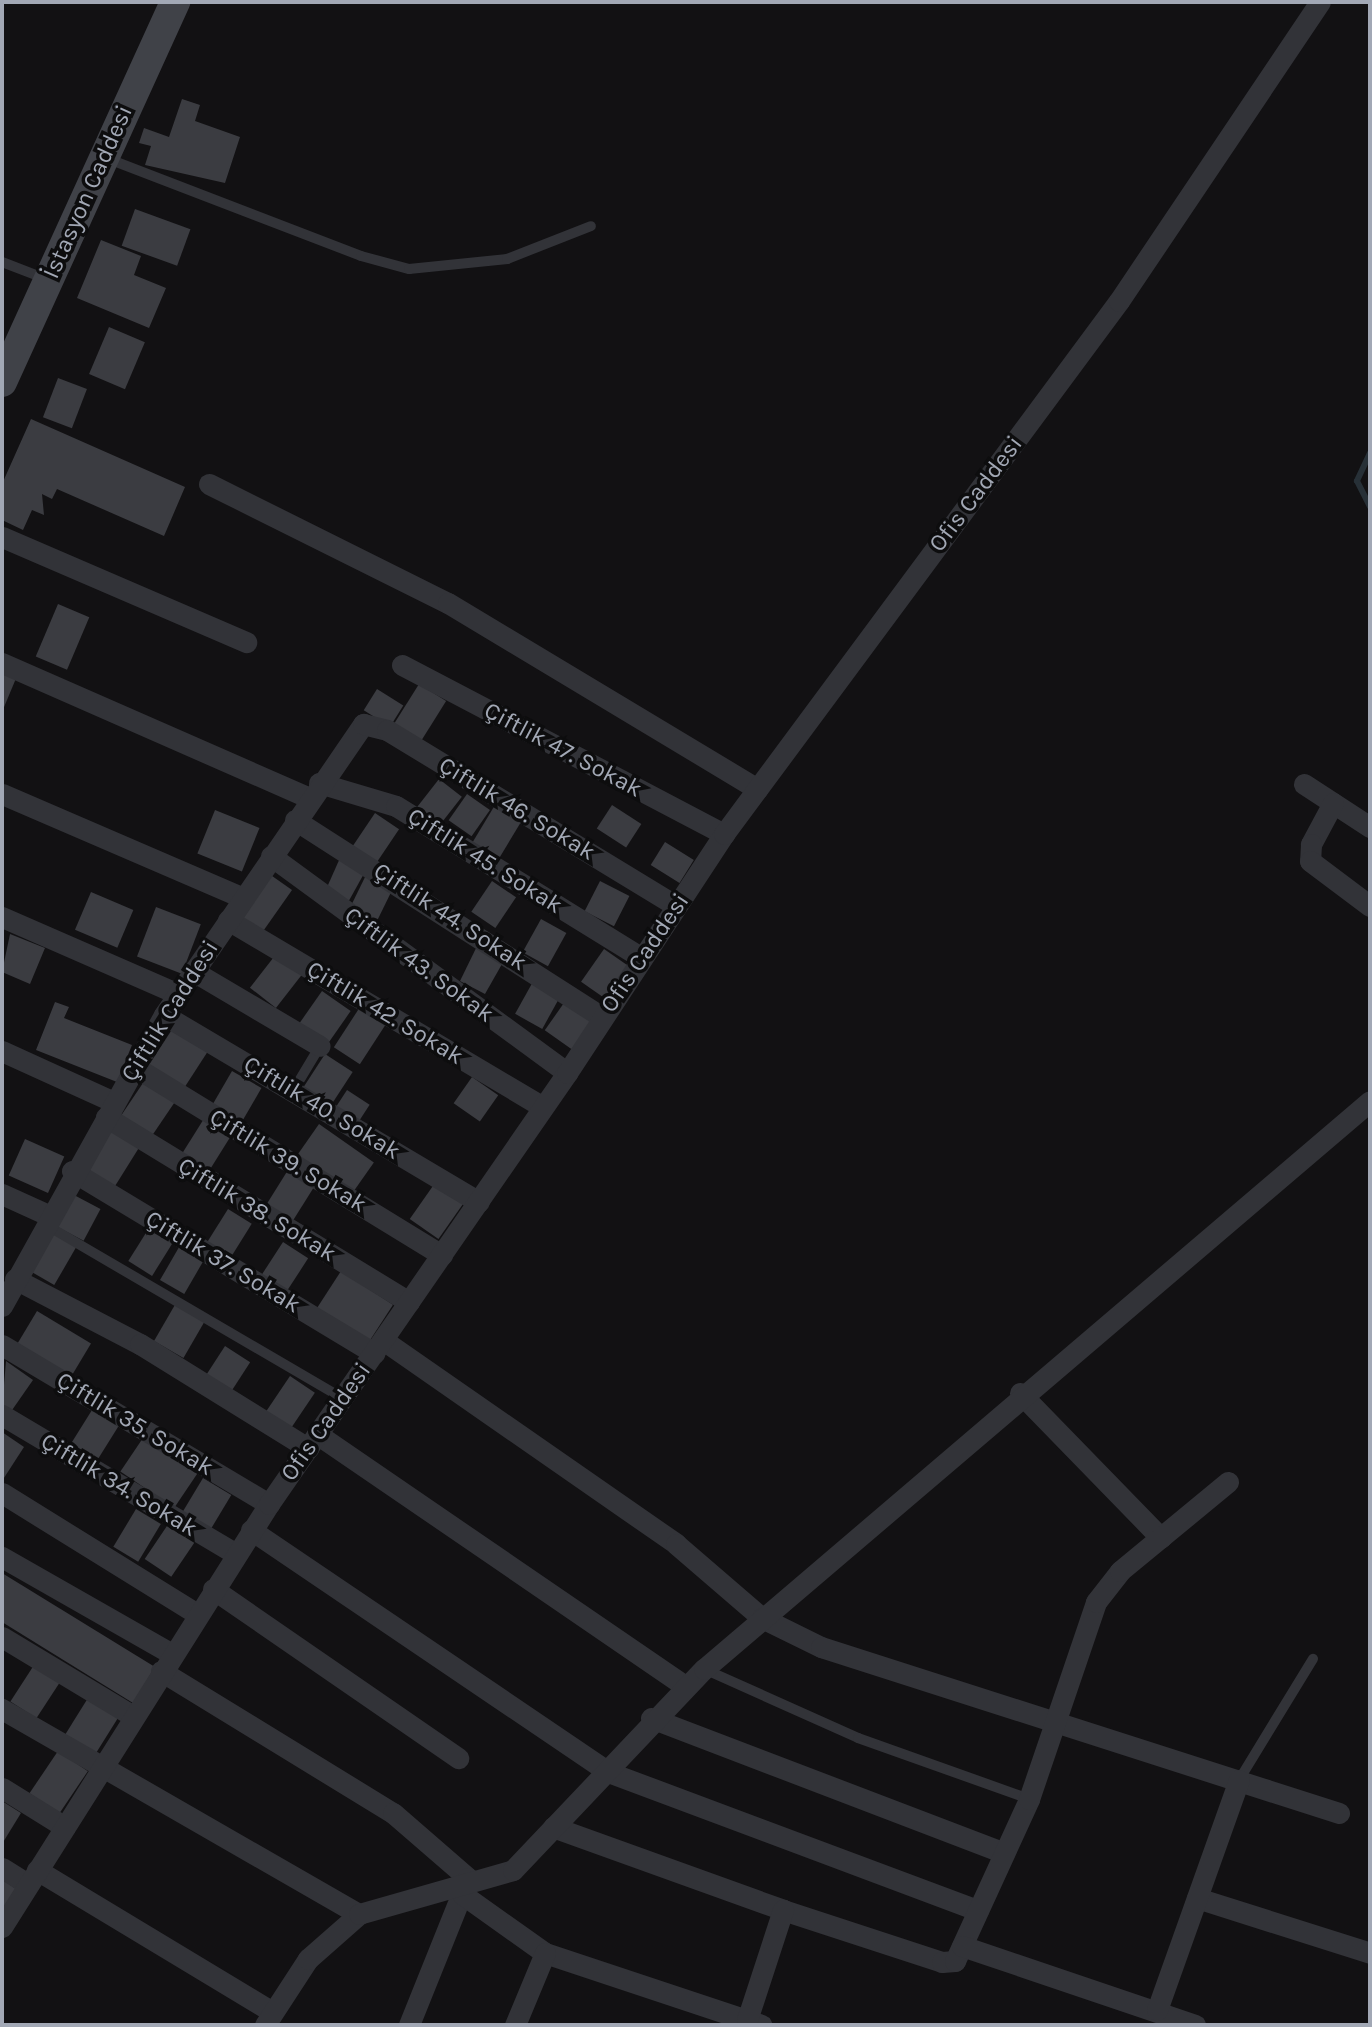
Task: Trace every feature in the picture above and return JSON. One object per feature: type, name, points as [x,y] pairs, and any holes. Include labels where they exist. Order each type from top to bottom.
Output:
[{"type":"main road","name":"İstasyon Caddesi","points":[[2,382],[175,2]]},
{"type":"street","name":"Ofis Caddesi","points":[[2,1927],[166,1662],[251,1531],[567,1073],[724,834],[1119,301],[1320,2]]},
{"type":"street","points":[[209,484],[448,603],[757,789]]},
{"type":"street","points":[[2,537],[246,642]]},
{"type":"street","name":"Çiftlik 45. Sokak","points":[[2,663],[314,791],[396,806],[642,958]]},
{"type":"street","name":"Çiftlik 47. Sokak","points":[[402,665],[724,834]]},
{"type":"street","name":"Çiftlik 46. Sokak","points":[[356,728],[368,723],[387,730],[676,906]]},
{"type":"street","name":"Çiftlik Caddesi","points":[[2,1306],[72,1171],[164,1015],[356,728]]},
{"type":"street","points":[[1304,784],[1370,827]]},
{"type":"street","points":[[2,794],[243,898]]},
{"type":"street","points":[[1333,803],[1311,844],[1310,861],[1370,906]]},
{"type":"street","name":"Çiftlik 44. Sokak","points":[[295,820],[602,1017]]},
{"type":"street","name":"Çiftlik 43. Sokak","points":[[271,856],[567,1073]]},
{"type":"street","points":[[2,917],[178,994]]},
{"type":"street","name":"Çiftlik 42. Sokak","points":[[228,920],[542,1107]]},
{"type":"street","points":[[193,971],[320,1046]]},
{"type":"street","name":"Çiftlik 40. Sokak","points":[[164,1015],[479,1202]]},
{"type":"street","name":"Çiftlik 38. Sokak","points":[[2,1051],[110,1110],[409,1302]]},
{"type":"street","name":"Çiftlik 39. Sokak","points":[[135,1067],[442,1255]]},
{"type":"street","points":[[2,1868],[32,1877],[268,2018],[308,1959],[359,1914],[465,1886],[513,1870],[608,1772],[651,1718],[685,1686],[1020,1393],[1370,1101]]},
{"type":"street","name":"Çiftlik 37. Sokak","points":[[72,1171],[379,1347],[676,1544],[762,1618],[821,1647],[1339,1813]]},
{"type":"street","points":[[2,1194],[46,1219]]},
{"type":"street","points":[[15,1279],[140,1344],[312,1441],[685,1686]]},
{"type":"street","name":"Çiftlik 35. Sokak","points":[[2,1345],[269,1504]]},
{"type":"street","points":[[1020,1393],[1161,1538]]},
{"type":"street","name":"Çiftlik 34. Sokak","points":[[2,1415],[236,1554]]},
{"type":"street","points":[[553,1827],[783,1910],[942,1962],[956,1961],[1029,1799],[1096,1602],[1120,1571],[1228,1482]]},
{"type":"street","points":[[2,1493],[197,1614]]},
{"type":"street","points":[[251,1531],[608,1772],[978,1910]]},
{"type":"street","points":[[2,1557],[393,1813],[465,1886],[545,1953],[754,2023],[783,1910]]},
{"type":"street","points":[[213,1590],[458,1758]]},
{"type":"street","points":[[2,1637],[133,1716]]},
{"type":"street","points":[[2,1709],[359,1914]]},
{"type":"street","points":[[651,1718],[1004,1853]]},
{"type":"street","points":[[1157,2010],[1239,1780]]},
{"type":"street","points":[[2,1788],[65,1827]]},
{"type":"street","points":[[409,2025],[465,1886]]},
{"type":"street","points":[[1197,1898],[1370,1953]]},
{"type":"street","points":[[962,1946],[1195,2025]]},
{"type":"street","points":[[515,2025],[545,1953]]},
{"type":"lane","points":[[104,158],[361,257],[409,269],[507,258],[591,226]]},
{"type":"lane","points":[[2,262],[48,280]]},
{"type":"lane","points":[[293,1091],[320,1046]]},
{"type":"lane","points":[[46,1219],[342,1398]]},
{"type":"lane","points":[[1239,1780],[1312,1659]]},
{"type":"lane","points":[[704,1669],[858,1738],[1029,1799]]},
{"type":"building","points":[[182,99],[200,105],[195,121],[240,137],[225,183],[145,165],[151,146],[139,143],[144,128],[169,137]]},
{"type":"building","points":[[135,209],[190,229],[177,266],[122,246]]},
{"type":"building","points":[[101,240],[141,256],[134,275],[166,288],[149,328],[77,298]]},
{"type":"building","points":[[109,327],[145,342],[125,389],[89,374]]},
{"type":"building","points":[[58,378],[87,389],[72,428],[43,417]]},
{"type":"building","points":[[31,419],[185,487],[164,536],[57,489],[52,499],[42,494],[44,515],[32,510],[23,530],[2,520],[2,484]]},
{"type":"building","points":[[58,604],[89,617],[67,670],[36,656]]},
{"type":"building","points":[[2,670],[17,676],[2,712]]},
{"type":"building","points":[[419,684],[446,701],[421,741],[394,724]]},
{"type":"building","points":[[377,689],[403,705],[390,727],[364,710]]},
{"type":"building","points":[[439,779],[462,797],[438,827],[416,809]]},
{"type":"building","points":[[467,794],[490,810],[472,836],[449,820]]},
{"type":"building","points":[[495,805],[522,821],[498,860],[472,844]]},
{"type":"building","points":[[612,805],[641,824],[626,848],[597,828]]},
{"type":"building","points":[[215,810],[260,828],[242,872],[197,854]]},
{"type":"building","points":[[375,813],[399,829],[377,862],[353,846]]},
{"type":"building","points":[[665,842],[694,860],[680,883],[651,865]]},
{"type":"building","points":[[340,858],[366,870],[346,906],[324,894]]},
{"type":"building","points":[[265,871],[292,890],[262,933],[235,914]]},
{"type":"building","points":[[367,873],[394,886],[375,926],[348,913]]},
{"type":"building","points":[[492,881],[516,897],[495,928],[471,912]]},
{"type":"building","points":[[600,881],[629,896],[614,926],[585,911]]},
{"type":"building","points":[[91,892],[133,910],[117,948],[75,930]]},
{"type":"building","points":[[156,907],[201,924],[182,974],[137,956]]},
{"type":"building","points":[[541,919],[566,933],[548,966],[523,952]]},
{"type":"building","points":[[10,934],[45,948],[30,984],[2,972]]},
{"type":"building","points":[[480,940],[506,957],[485,994],[460,981]]},
{"type":"building","points":[[604,949],[630,967],[607,1000],[581,982]]},
{"type":"building","points":[[277,953],[303,973],[276,1008],[250,988]]},
{"type":"building","points":[[535,978],[562,993],[542,1029],[515,1014]]},
{"type":"building","points":[[322,991],[351,1011],[327,1045],[298,1025]]},
{"type":"building","points":[[566,1000],[595,1020],[573,1050],[545,1030]]},
{"type":"building","points":[[55,1002],[69,1007],[64,1018],[132,1045],[117,1082],[36,1050]]},
{"type":"building","points":[[360,1007],[386,1024],[360,1064],[334,1047]]},
{"type":"building","points":[[173,1028],[208,1051],[182,1092],[146,1069]]},
{"type":"building","points":[[325,1054],[353,1072],[329,1109],[301,1091]]},
{"type":"building","points":[[232,1071],[261,1088],[240,1124],[211,1107]]},
{"type":"building","points":[[472,1077],[498,1095],[480,1122],[454,1103]]},
{"type":"building","points":[[145,1080],[176,1101],[152,1136],[121,1116]]},
{"type":"building","points":[[347,1090],[370,1105],[355,1127],[333,1112]]},
{"type":"building","points":[[205,1117],[232,1134],[209,1171],[182,1154]]},
{"type":"building","points":[[319,1124],[374,1162],[350,1197],[295,1158]]},
{"type":"building","points":[[110,1130],[139,1148],[111,1192],[82,1174]]},
{"type":"building","points":[[25,1139],[64,1156],[48,1193],[9,1176]]},
{"type":"building","points":[[288,1170],[314,1186],[290,1225],[264,1209]]},
{"type":"building","points":[[435,1183],[464,1203],[438,1239],[410,1219]]},
{"type":"building","points":[[74,1195],[100,1209],[84,1241],[57,1227]]},
{"type":"building","points":[[228,1209],[252,1224],[229,1259],[206,1245]]},
{"type":"building","points":[[149,1228],[173,1243],[152,1276],[128,1261]]},
{"type":"building","points":[[52,1233],[76,1247],[54,1285],[30,1271]]},
{"type":"building","points":[[182,1242],[206,1256],[184,1294],[160,1280]]},
{"type":"building","points":[[283,1242],[308,1258],[285,1294],[260,1277]]},
{"type":"building","points":[[341,1271],[393,1305],[369,1342],[317,1308]]},
{"type":"building","points":[[176,1303],[205,1320],[183,1358],[154,1341]]},
{"type":"building","points":[[37,1311],[91,1343],[71,1377],[17,1344]]},
{"type":"building","points":[[225,1346],[250,1362],[231,1393],[205,1376]]},
{"type":"building","points":[[6,1361],[33,1380],[10,1413],[2,1408]]},
{"type":"building","points":[[290,1376],[315,1393],[290,1429],[265,1412]]},
{"type":"building","points":[[92,1410],[118,1426],[96,1463],[69,1446]]},
{"type":"building","points":[[2,1432],[24,1447],[2,1481]]},
{"type":"building","points":[[145,1435],[199,1471],[174,1508],[120,1471]]},
{"type":"building","points":[[203,1478],[231,1495],[210,1531],[181,1514]]},
{"type":"building","points":[[136,1509],[161,1524],[138,1562],[113,1547]]},
{"type":"building","points":[[171,1520],[198,1538],[171,1577],[145,1559]]},
{"type":"building","points":[[2,1573],[155,1667],[133,1703],[2,1622]]},
{"type":"building","points":[[36,1662],[62,1679],[36,1718],[10,1701]]},
{"type":"building","points":[[88,1698],[119,1717],[95,1755],[64,1736]]},
{"type":"building","points":[[58,1751],[88,1771],[59,1813],[29,1793]]},
{"type":"building","points":[[2,1801],[21,1813],[2,1844]]},
{"type":"building","points":[[2,1879],[16,1889],[2,1910]]},
{"type":"waterway","points":[[1370,453],[1357,481],[1370,507]]}]
